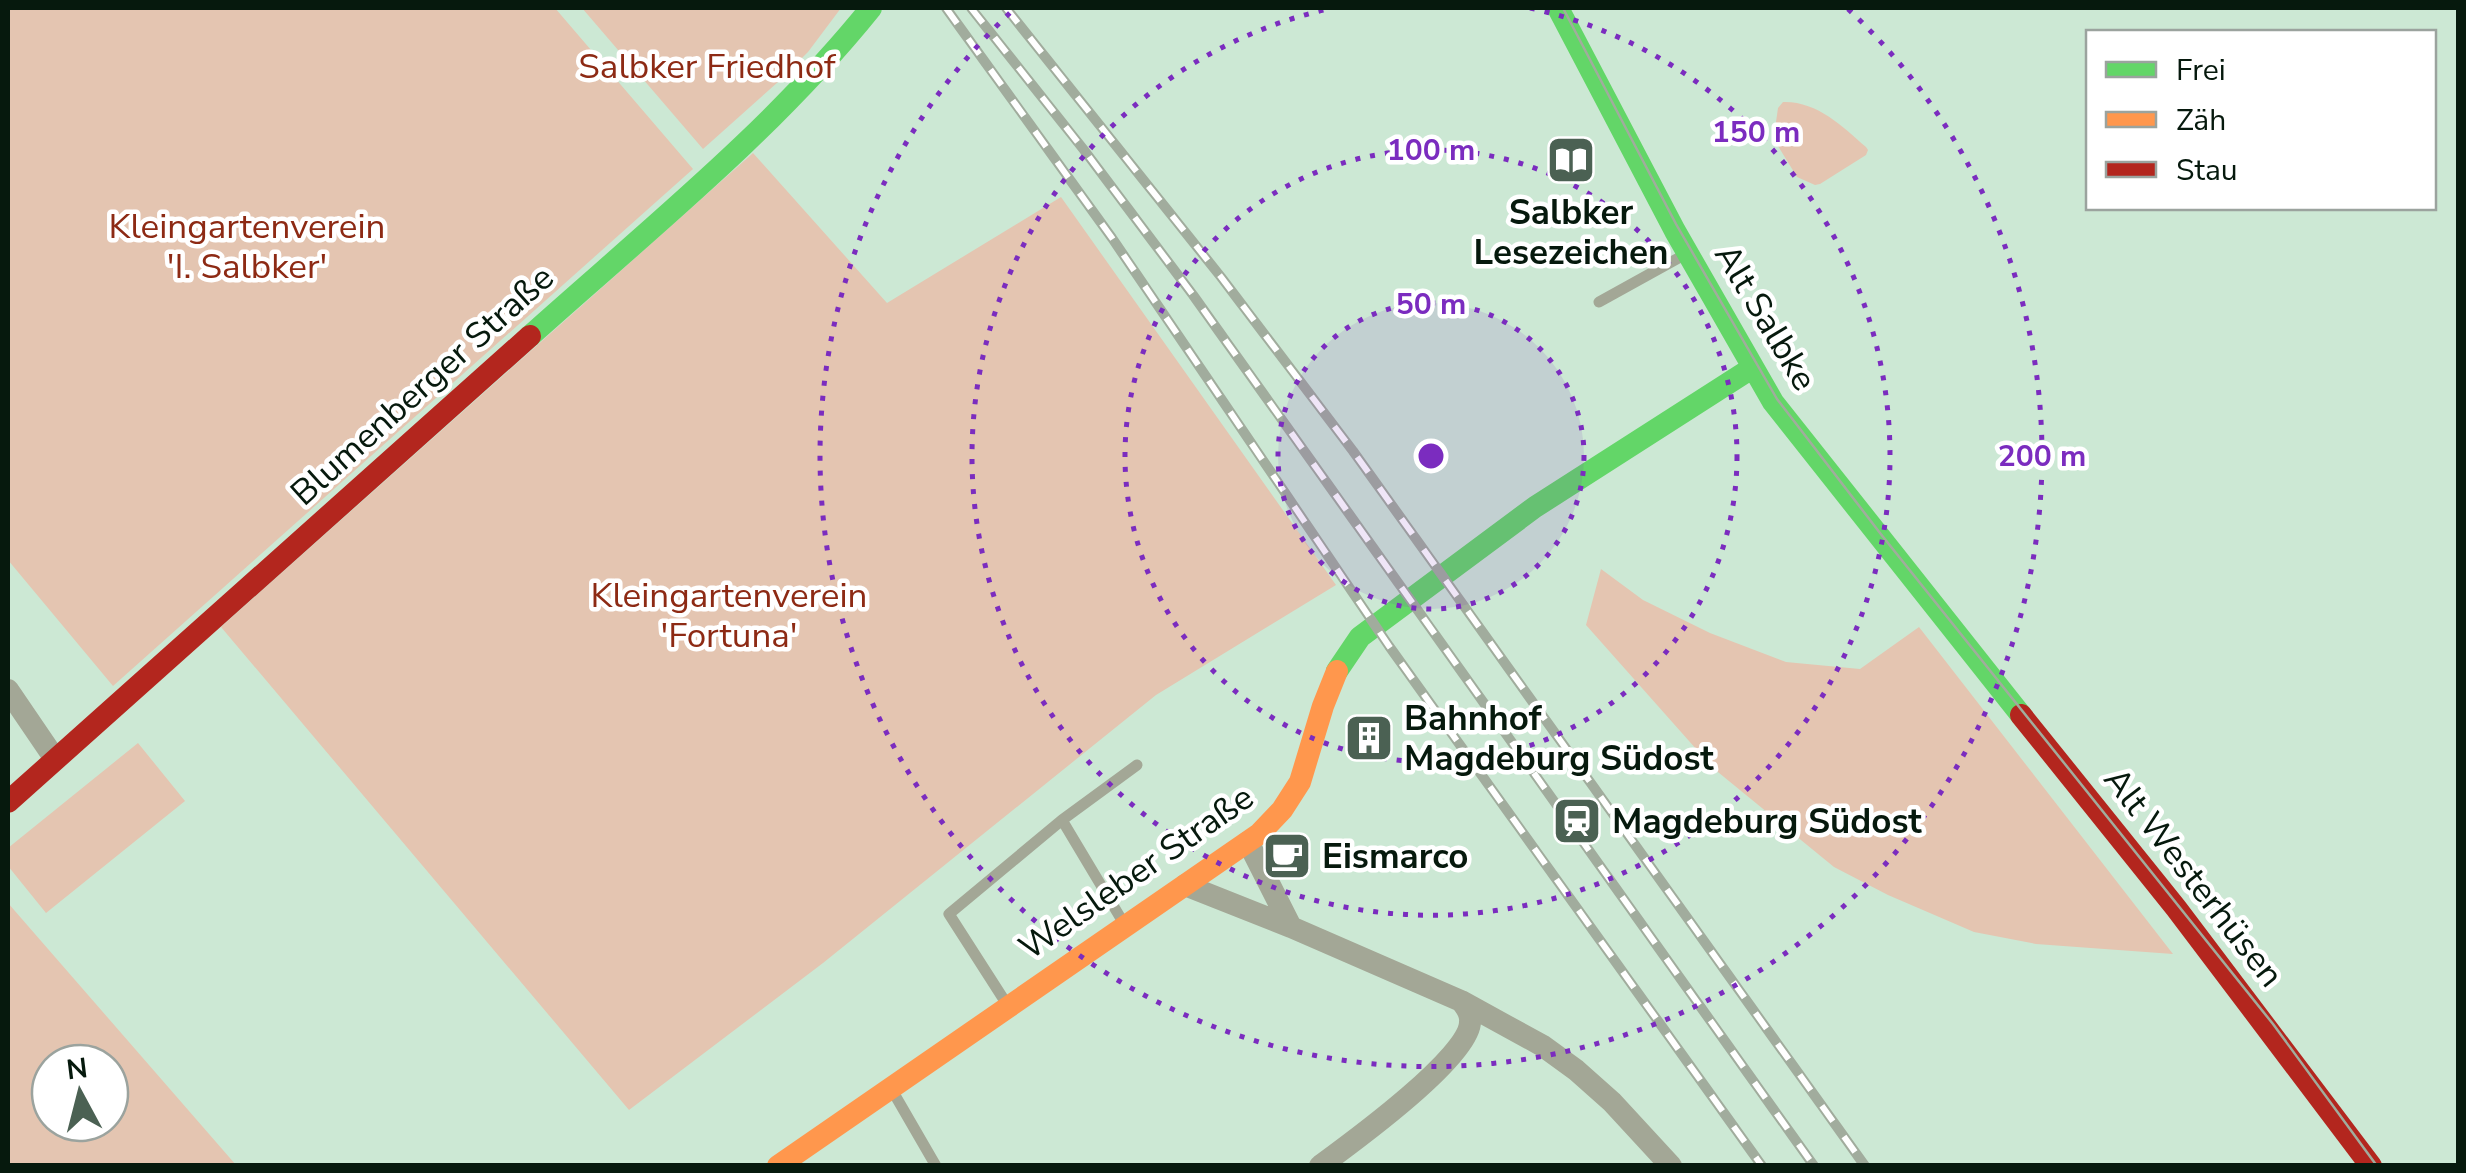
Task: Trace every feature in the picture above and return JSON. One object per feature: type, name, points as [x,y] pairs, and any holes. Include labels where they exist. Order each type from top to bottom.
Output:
[{"type":"street","name":"Blumenberger Straße","points":[[8,802],[749,140],[832,58],[871,8]]},
{"type":"street","name":"Alt Salbke","points":[[1558,8],[1752,368],[1800,438],[1958,636]]},
{"type":"street","name":"Welsleber Straße","points":[[778,1166],[1274,822],[1300,782],[1331,686],[1360,637],[1535,507],[1752,368]]},
{"type":"street","name":"Alt Westerhüsen","points":[[1958,636],[2199,938],[2371,1166]]},
{"type":"street","points":[[8,690],[56,759]]},
{"type":"street","points":[[1248,842],[1291,926]]},
{"type":"street","points":[[1185,886],[1291,926],[1461,1001],[1543,1046],[1612,1102],[1671,1166]]},
{"type":"street","points":[[1320,1166],[1389,1113],[1452,1054],[1470,1022],[1461,1001]]},
{"type":"lane","points":[[1599,302],[1687,252]]},
{"type":"lane","points":[[1008,1006],[949,914],[1062,820],[1137,765]]},
{"type":"lane","points":[[1062,820],[1125,926]]},
{"type":"lane","points":[[890,1086],[936,1166]]},
{"type":"green space","name":"Kleingartenverein 'I. Salbker'","points":[[8,8],[555,8],[693,169],[113,686],[8,560]]},
{"type":"green space","name":"Salbker Friedhof","points":[[582,8],[841,8],[808,52],[703,149]]},
{"type":"green space","points":[[1783,102],[1807,106],[1828,116],[1866,147],[1866,155],[1820,184],[1797,177],[1778,146],[1775,129],[1778,108]]},
{"type":"green space","name":"Kleingartenverein 'Fortuna'","points":[[753,153],[887,303],[1061,197],[1336,585],[1156,695],[823,963],[629,1110],[221,627]]},
{"type":"green space","points":[[1601,569],[1643,600],[1710,633],[1786,662],[1860,669],[1919,627],[2173,954],[2036,944],[1974,932],[1834,867],[1713,768],[1586,625]]},
{"type":"green space","points":[[138,743],[185,801],[46,913],[8,866],[8,848]]},
{"type":"green space","points":[[8,903],[130,1043],[30,1043],[30,1143],[130,1143],[130,1043],[236,1165],[8,1165]]},
{"type":"tram line","points":[[1563,8],[1676,224],[1777,399],[2273,1024],[2377,1166]]},
{"type":"railway","points":[[946,8],[1112,238],[1389,646],[1762,1166]]},
{"type":"railway","points":[[971,8],[1193,295],[1814,1166]]},
{"type":"railway","points":[[1006,8],[1221,277],[1353,451],[1865,1166]]},
{"type":"traffic: fast","points":[[530,336],[750,138],[871,8]]},
{"type":"traffic: fast","points":[[1558,8],[1675,231],[1773,402],[2021,715]]},
{"type":"traffic: fast","points":[[1337,671],[1360,637],[1535,507],[1752,368]]},
{"type":"traffic: slow","points":[[778,1166],[1259,834],[1282,810],[1300,782],[1337,671]]},
{"type":"traffic: jam","points":[[8,802],[530,336]]},
{"type":"traffic: jam","points":[[2021,715],[2176,908],[2371,1166]]},
{"type":"place","name":"Salbker Lesezeichen","points":[[1571,160]]},
{"type":"place","name":"Bahnhof Magdeburg Südost","points":[[1369,738]]},
{"type":"place","name":"Magdeburg Südost","points":[[1577,821]]},
{"type":"place","name":"Eismarco","points":[[1287,856]]}]
